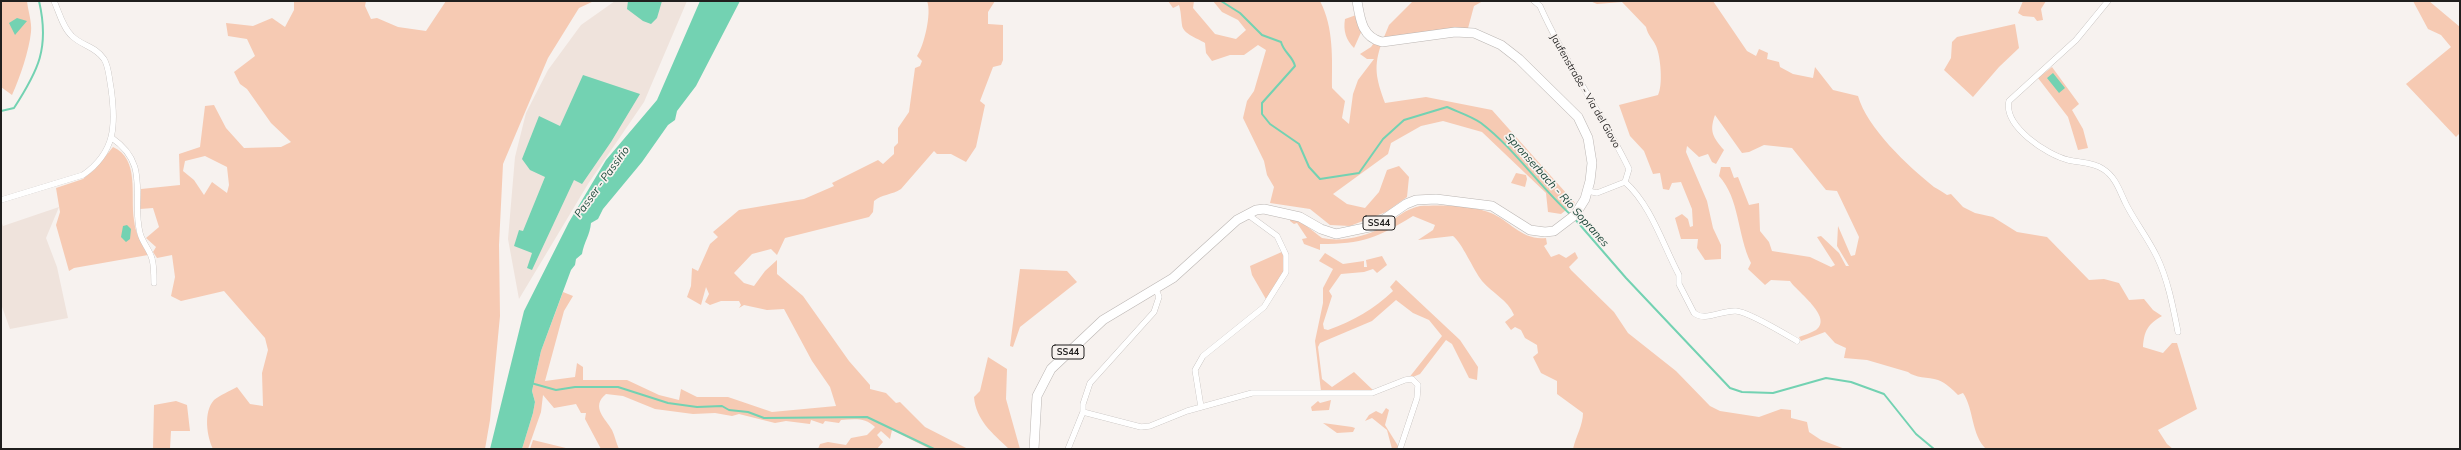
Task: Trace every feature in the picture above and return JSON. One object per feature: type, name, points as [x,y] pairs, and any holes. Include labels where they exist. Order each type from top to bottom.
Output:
[{"type":"main road","name":"Jaufenstraße - Via del Giovo","points":[[1247,214],[1260,209],[1276,211],[1300,217],[1327,232],[1336,234],[1374,226],[1410,202],[1436,199],[1492,206],[1530,230],[1545,232],[1554,231],[1568,222],[1581,207],[1588,191],[1591,153],[1588,138],[1578,117],[1510,51],[1483,36],[1465,32],[1419,35],[1382,42],[1376,40],[1363,28],[1357,1]]},
{"type":"main road","name":"SS44","points":[[1034,449],[1037,396],[1051,369],[1103,320],[1156,289],[1184,268],[1237,220],[1247,214]]},
{"type":"street","points":[[1,200],[83,175],[93,168],[112,138],[114,127],[112,98],[107,65],[98,52],[77,40],[67,31],[54,1]]},
{"type":"street","name":"Jaufenstraße - Via del Giovo","points":[[1534,1],[1540,6],[1565,58],[1614,138],[1629,169],[1625,182]]},
{"type":"street","points":[[2108,1],[2076,40],[2009,101],[2008,105],[2011,120],[2044,149],[2068,160],[2096,166],[2112,176],[2157,258],[2166,279],[2178,332]]},
{"type":"street","points":[[112,138],[124,147],[135,166],[139,182],[136,212],[140,235],[152,258],[154,283]]},
{"type":"street","points":[[1588,191],[1597,193],[1625,182],[1640,199],[1657,229],[1679,275],[1679,284],[1694,313],[1698,317],[1737,311],[1797,341]]},
{"type":"street","points":[[1201,407],[1195,370],[1203,356],[1264,307],[1286,272],[1286,260],[1277,236],[1247,214]]},
{"type":"street","points":[[1068,449],[1083,412],[1082,404],[1090,383],[1154,312],[1159,297],[1156,289]]},
{"type":"street","points":[[1083,412],[1142,427],[1201,407],[1265,392],[1372,393],[1405,380],[1412,379],[1418,385],[1417,398],[1400,449]]},
{"type":"shaded area","points":[[1,1],[27,1],[31,24],[30,39],[26,56],[12,95],[1,87]]},
{"type":"shaded area","points":[[294,1],[366,1],[365,6],[371,19],[377,18],[398,27],[426,31],[446,1],[594,1],[579,8],[548,58],[503,164],[499,245],[500,316],[490,420],[485,449],[213,449],[209,438],[207,418],[208,411],[214,400],[237,387],[250,404],[263,406],[262,373],[268,350],[265,338],[224,291],[181,301],[171,296],[175,277],[172,255],[157,258],[153,252],[156,247],[146,238],[159,227],[153,208],[140,209],[141,189],[180,185],[179,154],[200,147],[205,106],[214,105],[226,128],[244,148],[281,147],[291,142],[271,123],[247,89],[240,84],[234,72],[255,56],[247,39],[228,36],[226,23],[253,26],[272,18],[285,27],[294,10]],"holes":[[[205,156],[227,167],[229,185],[227,193],[212,182],[204,195],[194,180],[183,171],[185,161]]]},
{"type":"shaded area","points":[[615,1],[687,1],[644,102],[588,184],[519,299],[508,239],[515,157],[526,113],[548,70],[581,25]]},
{"type":"shaded area","points":[[927,1],[995,1],[988,12],[988,24],[1003,25],[1003,60],[1001,65],[993,67],[980,101],[985,105],[976,147],[966,162],[951,154],[937,154],[934,151],[901,189],[880,197],[874,201],[873,212],[869,217],[785,238],[777,255],[771,249],[752,254],[734,273],[744,283],[754,286],[765,271],[777,260],[777,274],[803,296],[849,361],[870,385],[870,389],[886,393],[896,403],[900,402],[925,427],[968,449],[930,449],[892,430],[890,439],[881,431],[877,435],[883,442],[877,449],[818,449],[820,444],[828,442],[846,445],[851,438],[867,435],[875,427],[859,419],[841,420],[839,423],[825,421],[823,424],[811,420],[810,424],[786,421],[775,423],[739,414],[732,416],[715,413],[693,414],[655,409],[623,396],[606,394],[601,399],[599,408],[612,430],[619,449],[601,449],[585,419],[586,413],[581,413],[576,404],[554,408],[543,395],[541,412],[528,449],[522,449],[533,413],[535,402],[532,391],[541,351],[563,292],[573,296],[564,311],[545,381],[575,377],[577,363],[583,367],[583,380],[627,380],[659,395],[679,400],[681,389],[697,397],[728,397],[772,412],[836,406],[830,387],[812,361],[784,309],[767,310],[744,305],[739,308],[741,305],[739,301],[721,301],[710,305],[705,302],[709,294],[706,287],[701,305],[687,297],[691,286],[692,268],[698,271],[710,244],[718,237],[713,232],[739,210],[804,199],[834,186],[832,183],[878,160],[883,164],[894,154],[894,147],[898,143],[898,128],[909,112],[915,68],[920,66],[922,61],[917,56],[922,45],[928,21],[929,13]]},
{"type":"shaded area","points":[[1168,1],[1194,1],[1193,8],[1215,34],[1236,39],[1246,30],[1238,20],[1222,12],[1213,1],[1320,1],[1325,11],[1330,32],[1332,54],[1332,88],[1345,101],[1342,118],[1349,124],[1353,94],[1358,80],[1374,59],[1367,59],[1360,54],[1371,47],[1376,40],[1382,42],[1377,59],[1377,72],[1379,86],[1385,103],[1426,97],[1492,110],[1575,203],[1561,214],[1548,212],[1546,193],[1482,132],[1443,121],[1421,126],[1391,143],[1388,154],[1333,194],[1347,204],[1365,208],[1379,192],[1387,170],[1399,166],[1409,177],[1407,197],[1386,212],[1350,226],[1330,225],[1310,209],[1270,203],[1274,187],[1267,175],[1264,161],[1243,118],[1247,101],[1254,91],[1266,50],[1258,45],[1244,55],[1230,55],[1212,61],[1206,53],[1205,43],[1191,36],[1183,28],[1179,5],[1173,8]]},
{"type":"shaded area","points":[[1413,1],[1483,1],[1474,6],[1467,32],[1382,42],[1389,25]]},
{"type":"shaded area","points":[[1590,1],[1713,1],[1747,51],[1756,56],[1759,49],[1768,53],[1767,59],[1779,62],[1780,67],[1793,74],[1813,78],[1815,67],[1833,90],[1858,96],[1870,121],[1879,133],[1912,168],[1934,187],[1947,195],[1951,194],[1963,207],[1975,213],[1993,217],[2017,232],[2047,237],[2089,280],[2104,279],[2119,283],[2129,300],[2144,299],[2153,310],[2162,316],[2153,322],[2148,328],[2144,337],[2143,347],[2163,353],[2172,343],[2177,343],[2197,409],[2158,430],[2167,444],[2173,449],[1986,449],[1978,437],[1967,399],[1963,393],[1958,395],[1946,384],[1938,380],[1914,375],[1867,360],[1844,358],[1846,348],[1835,343],[1825,332],[1801,341],[1799,337],[1816,330],[1820,325],[1820,318],[1817,311],[1790,281],[1771,280],[1765,285],[1748,269],[1751,263],[1746,252],[1731,195],[1719,176],[1721,167],[1730,167],[1734,178],[1738,177],[1749,205],[1759,203],[1760,231],[1769,242],[1772,251],[1810,257],[1831,267],[1835,265],[1817,237],[1821,236],[1839,253],[1846,266],[1849,266],[1837,246],[1838,226],[1851,256],[1855,255],[1859,237],[1837,191],[1826,190],[1792,148],[1764,145],[1749,152],[1742,153],[1715,115],[1712,126],[1713,134],[1724,150],[1716,164],[1712,162],[1708,154],[1699,157],[1687,146],[1686,152],[1707,201],[1713,228],[1721,245],[1721,259],[1705,260],[1697,248],[1698,239],[1681,239],[1675,218],[1682,214],[1688,219],[1690,227],[1693,226],[1692,209],[1681,182],[1672,183],[1669,190],[1663,189],[1660,173],[1653,174],[1644,151],[1630,136],[1619,105],[1658,95],[1660,91],[1661,71],[1656,46],[1646,27],[1622,2],[1597,4]]},
{"type":"shaded area","points":[[2023,1],[2046,1],[2041,9],[2043,20],[2037,21],[2034,17],[2023,16],[2018,13]]},
{"type":"shaded area","points":[[2413,1],[2429,1],[2460,27],[2460,133],[2456,137],[2406,84],[2451,47],[2441,35],[2428,29]]},
{"type":"shaded area","points":[[1359,14],[1363,28],[1354,48],[1346,35],[1344,27],[1345,19]]},
{"type":"shaded area","points":[[2015,24],[2019,48],[1999,67],[1973,97],[1944,70],[1951,58],[1952,42],[1957,37]]},
{"type":"shaded area","points":[[2052,67],[2079,104],[2072,110],[2083,129],[2088,148],[2078,150],[2068,117],[2038,78]]},
{"type":"shaded area","points":[[113,147],[127,160],[130,169],[135,225],[139,238],[148,255],[74,268],[69,271],[56,225],[60,212],[56,188],[83,179],[95,169]]},
{"type":"shaded area","points":[[1516,173],[1526,175],[1527,179],[1525,187],[1511,183]]},
{"type":"shaded area","points":[[1420,206],[1456,206],[1483,210],[1498,216],[1524,234],[1538,238],[1546,238],[1547,244],[1544,246],[1551,257],[1559,254],[1566,258],[1575,252],[1578,258],[1569,267],[1571,270],[1614,312],[1628,333],[1676,371],[1710,406],[1720,411],[1759,417],[1781,409],[1791,410],[1791,418],[1807,422],[1809,432],[1821,440],[1845,449],[1573,449],[1582,422],[1583,413],[1557,394],[1557,381],[1541,373],[1533,357],[1538,353],[1537,345],[1525,338],[1521,330],[1515,327],[1511,330],[1505,322],[1514,315],[1508,305],[1482,281],[1460,244],[1453,236],[1418,240],[1433,230],[1435,225],[1413,216],[1379,235],[1348,243],[1320,244],[1320,250],[1304,244],[1302,239],[1307,238],[1297,223],[1294,224],[1290,221],[1290,218],[1307,226],[1322,238],[1345,239],[1376,231],[1405,212]]},
{"type":"shaded area","points":[[59,207],[46,238],[57,267],[68,318],[10,329],[1,304],[1,220],[3,226]]},
{"type":"shaded area","points":[[1284,251],[1286,272],[1267,301],[1252,275],[1250,266]]},
{"type":"shaded area","points":[[1325,253],[1343,264],[1364,261],[1364,267],[1367,267],[1366,260],[1382,256],[1387,265],[1377,273],[1373,269],[1364,272],[1341,274],[1329,291],[1332,296],[1323,324],[1324,329],[1328,330],[1371,309],[1393,291],[1390,287],[1396,280],[1460,340],[1478,367],[1477,380],[1469,378],[1452,344],[1446,340],[1420,374],[1408,379],[1442,336],[1429,320],[1413,313],[1396,300],[1372,321],[1320,343],[1318,347],[1322,379],[1332,387],[1354,372],[1375,392],[1321,391],[1315,341],[1323,303],[1323,288],[1333,269],[1319,261]]},
{"type":"shaded area","points":[[1020,269],[1067,271],[1077,282],[1020,327],[1013,347],[1010,346]]},
{"type":"shaded area","points":[[988,357],[1007,369],[1006,399],[1020,449],[1009,449],[986,426],[975,405],[974,397],[980,391]]},
{"type":"shaded area","points":[[1331,400],[1329,410],[1312,411],[1311,407],[1318,401],[1320,403]]},
{"type":"shaded area","points":[[176,401],[187,405],[190,431],[171,431],[170,449],[153,449],[154,405]]},
{"type":"shaded area","points":[[1386,408],[1389,410],[1385,425],[1400,449],[1392,449],[1387,430],[1372,418],[1365,421],[1369,415],[1376,411],[1382,414]]},
{"type":"shaded area","points":[[1323,423],[1355,428],[1353,432],[1337,433]]},
{"type":"shaded area","points":[[533,440],[570,449],[530,449]]},
{"type":"water","points":[[628,1],[662,1],[657,18],[651,24],[643,21],[627,9]]},
{"type":"water","name":"Passer - Passirio","points":[[700,1],[740,1],[696,86],[677,111],[675,120],[668,125],[642,162],[603,209],[598,219],[591,223],[582,254],[576,259],[575,265],[571,270],[541,351],[532,391],[535,402],[533,413],[522,449],[490,449],[524,311],[569,222],[606,160],[657,100]]},
{"type":"water","points":[[17,18],[27,21],[15,35],[9,23]]},
{"type":"water","points":[[2053,73],[2065,88],[2059,93],[2047,78]]},
{"type":"water","points":[[583,75],[640,94],[611,142],[582,184],[574,180],[532,270],[527,268],[532,253],[514,246],[519,230],[523,231],[545,177],[530,170],[522,159],[539,116],[560,126]]},
{"type":"water","points":[[127,225],[131,229],[130,239],[126,242],[121,237],[123,226]]},
{"type":"waterway","points":[[1,111],[14,108],[30,82],[40,58],[43,32],[39,1]]},
{"type":"waterway","name":"Spronserbach - Rio Sopranes","points":[[1221,1],[1240,13],[1262,35],[1281,42],[1284,49],[1292,59],[1295,66],[1262,103],[1262,114],[1270,124],[1299,144],[1309,167],[1320,179],[1359,173],[1383,139],[1404,120],[1447,107],[1469,116],[1481,123],[1493,133],[1571,215]]},
{"type":"waterway","name":"Spronserbach - Rio Sopranes","points":[[1574,218],[1626,278],[1730,388],[1742,392],[1773,393],[1826,378],[1851,382],[1884,394],[1916,434],[1934,449]]},
{"type":"waterway","points":[[531,383],[556,390],[575,387],[618,387],[668,403],[697,407],[722,406],[729,410],[748,412],[764,418],[867,417],[934,449]]}]
